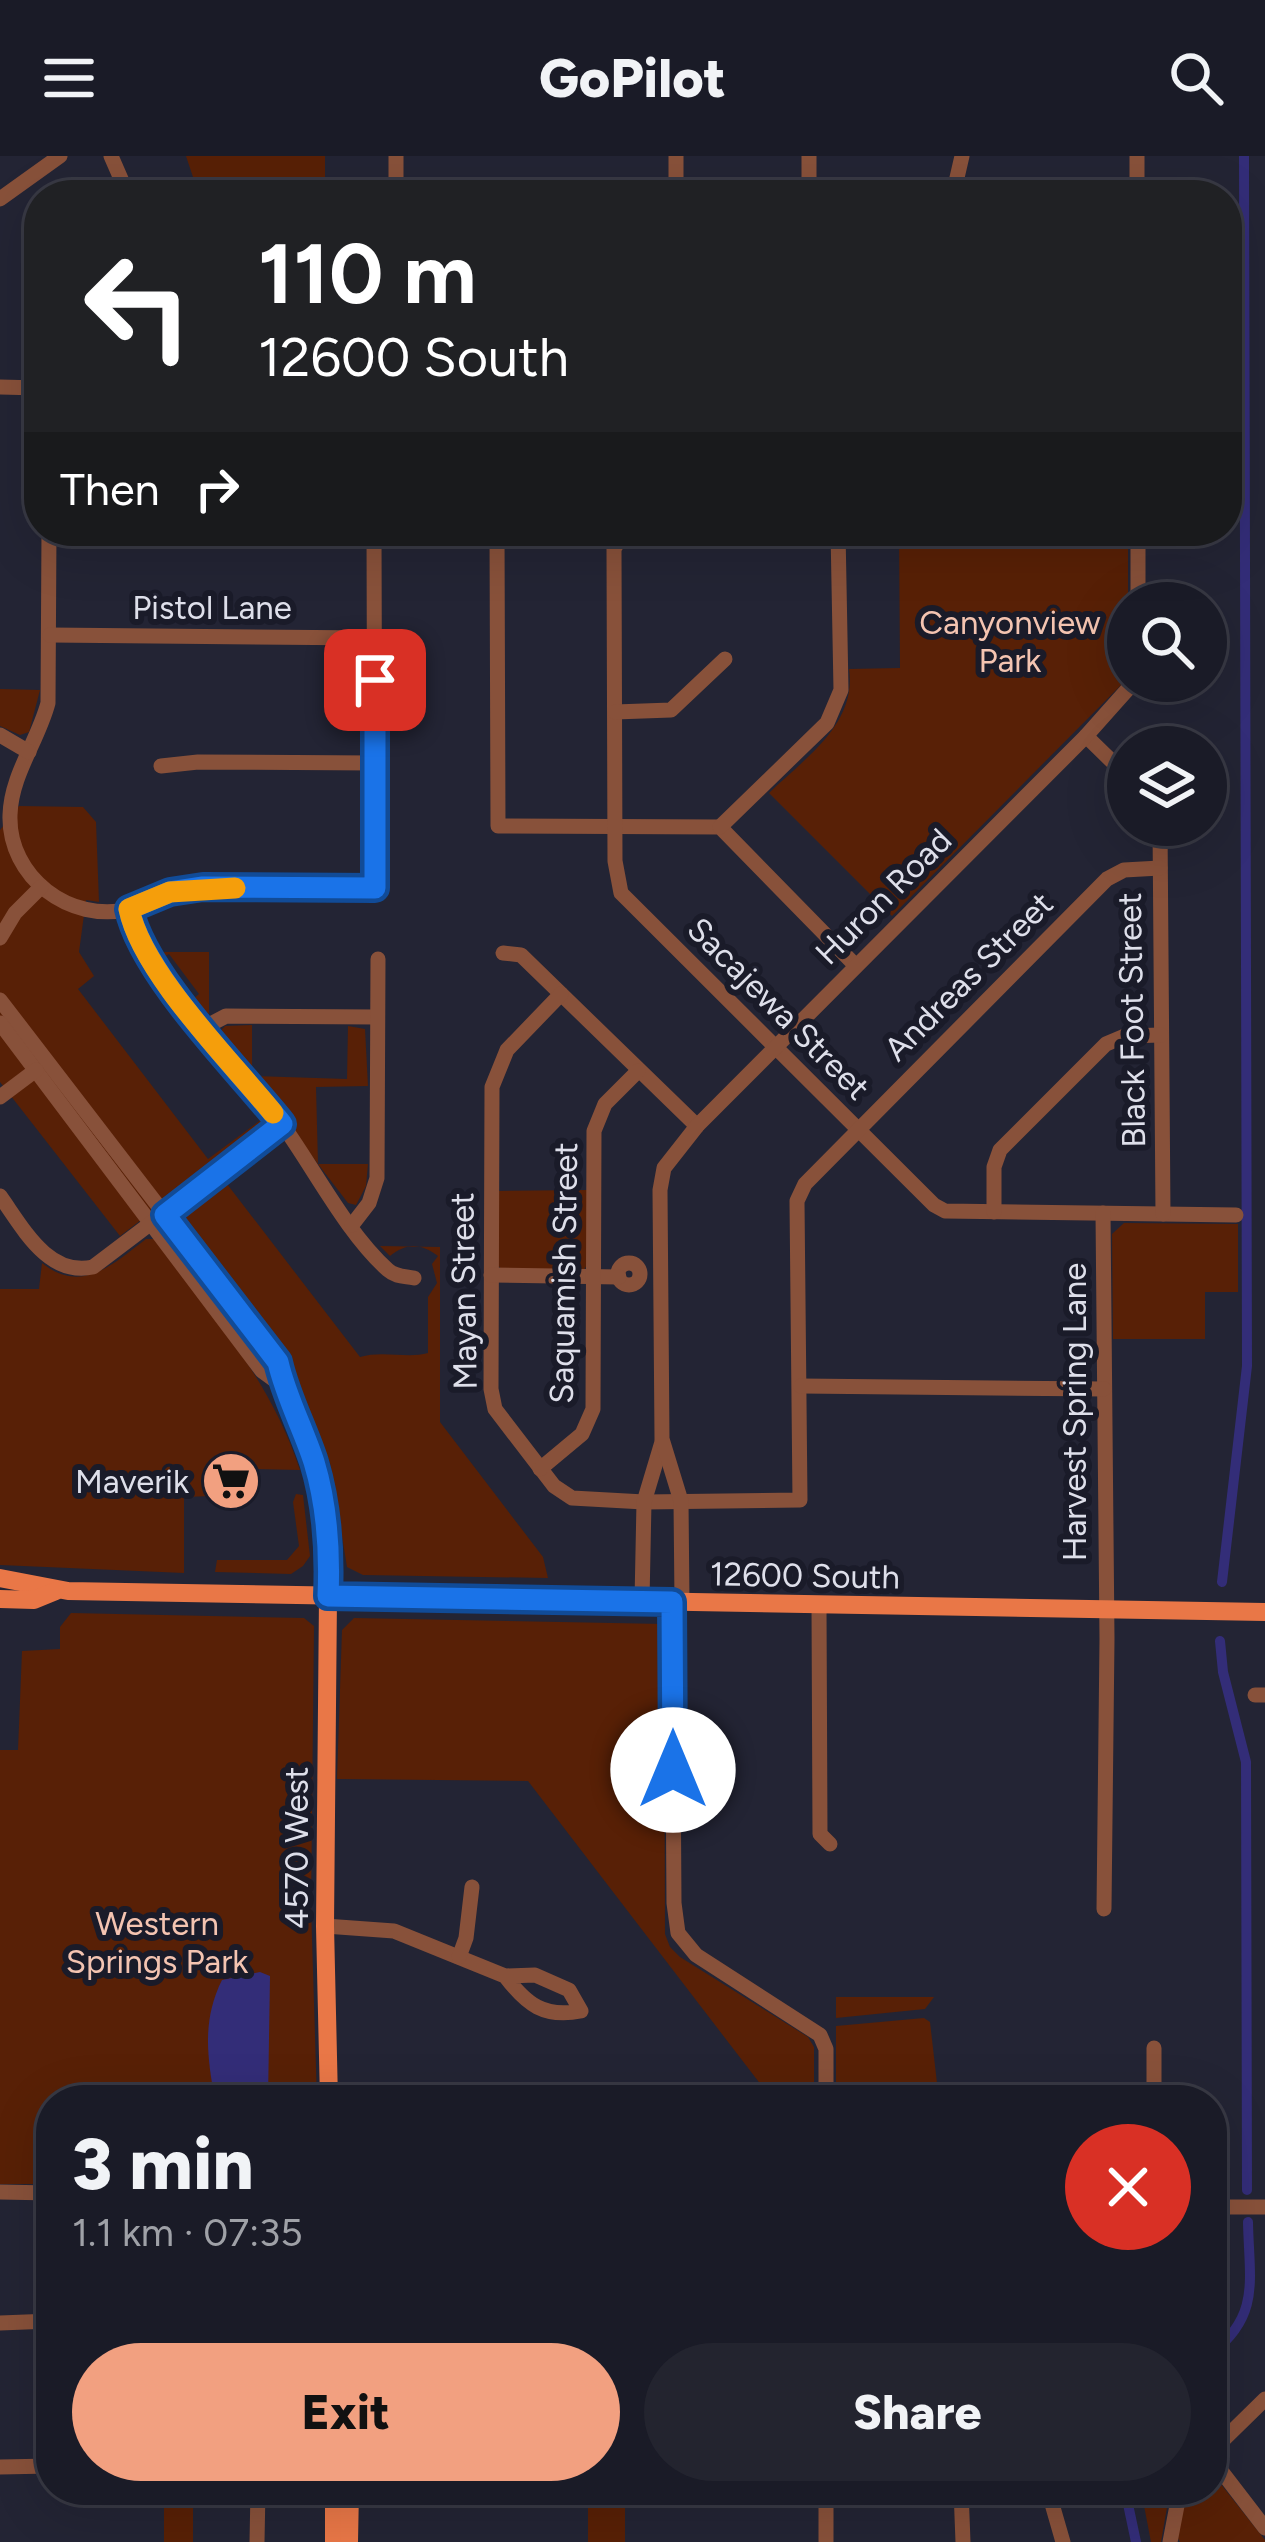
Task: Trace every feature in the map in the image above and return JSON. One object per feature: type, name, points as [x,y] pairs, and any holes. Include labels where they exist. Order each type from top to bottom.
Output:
[{"type":"main road","name":"12600 South","points":[[0,1578],[56,1591],[1265,1612]]},
{"type":"main road","name":"12600 South","points":[[0,1599],[34,1600],[56,1591]]},
{"type":"main road","name":"4570 West","points":[[328,1596],[328,2085]]},
{"type":"main road","points":[[334,2505],[334,2542]]},
{"type":"main road","points":[[350,2505],[350,2542]]},
{"type":"street","points":[[27,180],[60,156]]},
{"type":"street","points":[[50,546],[48,703],[12,799],[11,840],[41,887],[83,909],[129,909],[170,892],[203,887],[375,888],[374,546]]},
{"type":"street","points":[[497,546],[498,826],[720,827],[836,708],[842,690],[838,546]]},
{"type":"street","name":"Sacajewa Street","points":[[616,546],[614,826],[616,884],[621,892],[945,1211],[1236,1215]]},
{"type":"street","points":[[1138,546],[1138,582]]},
{"type":"street","name":"Pistol Lane","points":[[50,635],[374,638]]},
{"type":"street","points":[[615,712],[671,710],[725,659]]},
{"type":"street","name":"Huron Road","points":[[642,1601],[644,1502],[662,1439],[660,1190],[664,1168],[697,1126],[1117,702]]},
{"type":"street","points":[[0,735],[29,752]]},
{"type":"street","points":[[1086,736],[1107,756]]},
{"type":"street","points":[[160,766],[198,761],[375,763]]},
{"type":"street","points":[[720,827],[856,966]]},
{"type":"street","name":"Black Foot Street","points":[[1160,846],[1163,1214]]},
{"type":"street","name":"Andreas Street","points":[[800,1500],[797,1201],[805,1184],[1107,879],[1124,870],[1160,868]]},
{"type":"street","points":[[0,938],[8,916],[41,887]]},
{"type":"street","points":[[129,909],[142,949],[282,1124],[352,1225],[390,1271],[414,1278]]},
{"type":"street","points":[[503,953],[521,955],[697,1126]]},
{"type":"street","points":[[352,1225],[369,1203],[377,1178],[378,959]]},
{"type":"street","name":"Mayan Street","points":[[561,994],[507,1050],[492,1087],[491,1389],[496,1408],[554,1486],[572,1498],[800,1500]]},
{"type":"street","points":[[0,1000],[159,1220]]},
{"type":"street","points":[[203,1028],[220,1017],[235,1015],[377,1017]]},
{"type":"street","points":[[0,1023],[278,1362],[324,1506],[328,1596]]},
{"type":"street","points":[[994,1212],[994,1167],[1000,1150],[1106,1044],[1125,1036],[1161,1035]]},
{"type":"street","points":[[0,1097],[36,1070]]},
{"type":"street","name":"Saquamish Street","points":[[540,1468],[590,1422],[594,1131],[605,1104],[638,1071]]},
{"type":"street","points":[[3,1207],[51,1261],[66,1269],[93,1267],[282,1124]]},
{"type":"street","name":"Harvest Spring Lane","points":[[1103,1214],[1104,1909]]},
{"type":"street","points":[[491,1275],[619,1274],[631,1285],[640,1275],[661,1274]]},
{"type":"street","points":[[801,1386],[1104,1389]]},
{"type":"street","name":"Huron Road","points":[[662,1439],[682,1501],[674,1903],[678,1933],[696,1955],[820,2035],[826,2050],[826,2085]]},
{"type":"street","points":[[819,1606],[820,1834],[830,1844]]},
{"type":"street","points":[[459,1958],[472,1887]]},
{"type":"street","points":[[325,1926],[394,1931],[505,1976]]},
{"type":"street","points":[[1154,2048],[1154,2085]]},
{"type":"street","points":[[0,2192],[36,2193]]},
{"type":"street","points":[[1227,2207],[1265,2207]]},
{"type":"street","points":[[0,2324],[36,2322]]},
{"type":"street","points":[[1227,2439],[1265,2399]]},
{"type":"street","points":[[0,2467],[36,2467]]},
{"type":"street","points":[[1227,2476],[1265,2528]]},
{"type":"street","points":[[257,2542],[258,2505]]},
{"type":"street","points":[[826,2505],[826,2542]]},
{"type":"street","points":[[962,2505],[963,2542]]},
{"type":"street","points":[[1052,2505],[1063,2542]]},
{"type":"street","points":[[1170,2542],[1177,2505]]},
{"type":"green space","points":[[186,156],[325,156],[325,180],[194,180]]},
{"type":"green space","name":"Canyonview Park","points":[[899,546],[1128,546],[1128,582],[1107,582],[1107,699],[892,916],[769,793],[837,723],[849,689],[849,669],[900,668]]},
{"type":"green space","points":[[0,689],[40,690],[29,732],[20,735],[0,726]]},
{"type":"green space","points":[[19,806],[83,807],[96,822],[99,902],[86,900],[79,952],[94,976],[78,989],[208,1159],[266,1116],[262,1128],[120,1236],[0,1082],[0,830]]},
{"type":"green space","points":[[156,952],[209,952],[209,1014],[192,1000],[199,994],[169,954],[161,959]]},
{"type":"green space","points":[[252,1025],[252,1076],[347,1079],[348,1026],[365,1029],[368,1086],[316,1087],[318,1164],[368,1164],[366,1186],[356,1205],[348,1203],[220,1037],[225,1026]]},
{"type":"green space","points":[[274,1140],[282,1140],[227,1184],[360,1357],[428,1353],[428,1297],[437,1283],[432,1264],[438,1256],[417,1247],[440,1247],[440,1422],[543,1557],[548,1578],[363,1575],[347,1567],[330,1463],[300,1387],[181,1218],[191,1204]]},
{"type":"green space","points":[[588,1190],[588,1263],[584,1270],[501,1269],[496,1263],[496,1191]]},
{"type":"green space","points":[[1124,1223],[1238,1224],[1238,1292],[1205,1292],[1205,1339],[1113,1339],[1112,1234]]},
{"type":"green space","points":[[146,1239],[154,1239],[237,1348],[273,1406],[300,1470],[213,1468],[212,1496],[184,1497],[184,1573],[0,1565],[0,1289],[39,1289],[42,1263],[70,1276],[97,1272]]},
{"type":"green space","points":[[380,1246],[411,1247],[390,1256]]},
{"type":"green space","points":[[296,1494],[303,1495],[310,1556],[303,1566],[291,1574],[215,1572],[217,1560],[287,1560],[299,1546]]},
{"type":"green space","name":"Western Springs Park","points":[[71,1613],[304,1618],[314,1626],[311,1907],[317,2085],[36,2085],[36,2184],[0,2184],[0,1750],[18,1750],[22,1651],[60,1649],[60,1627]]},
{"type":"green space","points":[[354,1618],[664,1624],[665,1934],[680,1957],[808,2037],[814,2047],[814,2085],[761,2085],[528,1781],[337,1779],[342,1630]]},
{"type":"green space","points":[[836,1997],[934,1997],[925,2009],[836,2018]]},
{"type":"green space","points":[[924,2018],[930,2022],[937,2085],[836,2085],[836,2026]]},
{"type":"green space","points":[[1227,2492],[1265,2542],[1180,2542],[1182,2505],[1227,2505]]},
{"type":"green space","points":[[164,2505],[193,2505],[193,2542],[164,2542]]},
{"type":"green space","points":[[588,2505],[625,2505],[625,2542],[588,2542]]},
{"type":"green space","points":[[1144,2505],[1167,2505],[1161,2542],[1151,2542]]},
{"type":"shaded area","points":[[260,1972],[270,1976],[268,2085],[213,2085],[208,2039],[211,2010],[222,1980]]},
{"type":"waterway","points":[[1222,1582],[1247,1366],[1244,156]]},
{"type":"waterway","points":[[1220,1641],[1246,1762],[1247,2190]]},
{"type":"waterway","points":[[1227,2340],[1249,2295],[1248,2222]]},
{"type":"waterway","points":[[1128,2505],[1136,2542]]},
{"type":"slow traffic","points":[[235,888],[170,892],[129,909],[142,949],[273,1113]]},
{"type":"place","name":"Maverik","points":[[231,1481]]},
{"type":"route","points":[[375,680],[375,888],[203,887],[170,892],[129,909],[142,949],[282,1124],[165,1215],[278,1362],[324,1506],[328,1596],[672,1602],[673,1770]]}]
